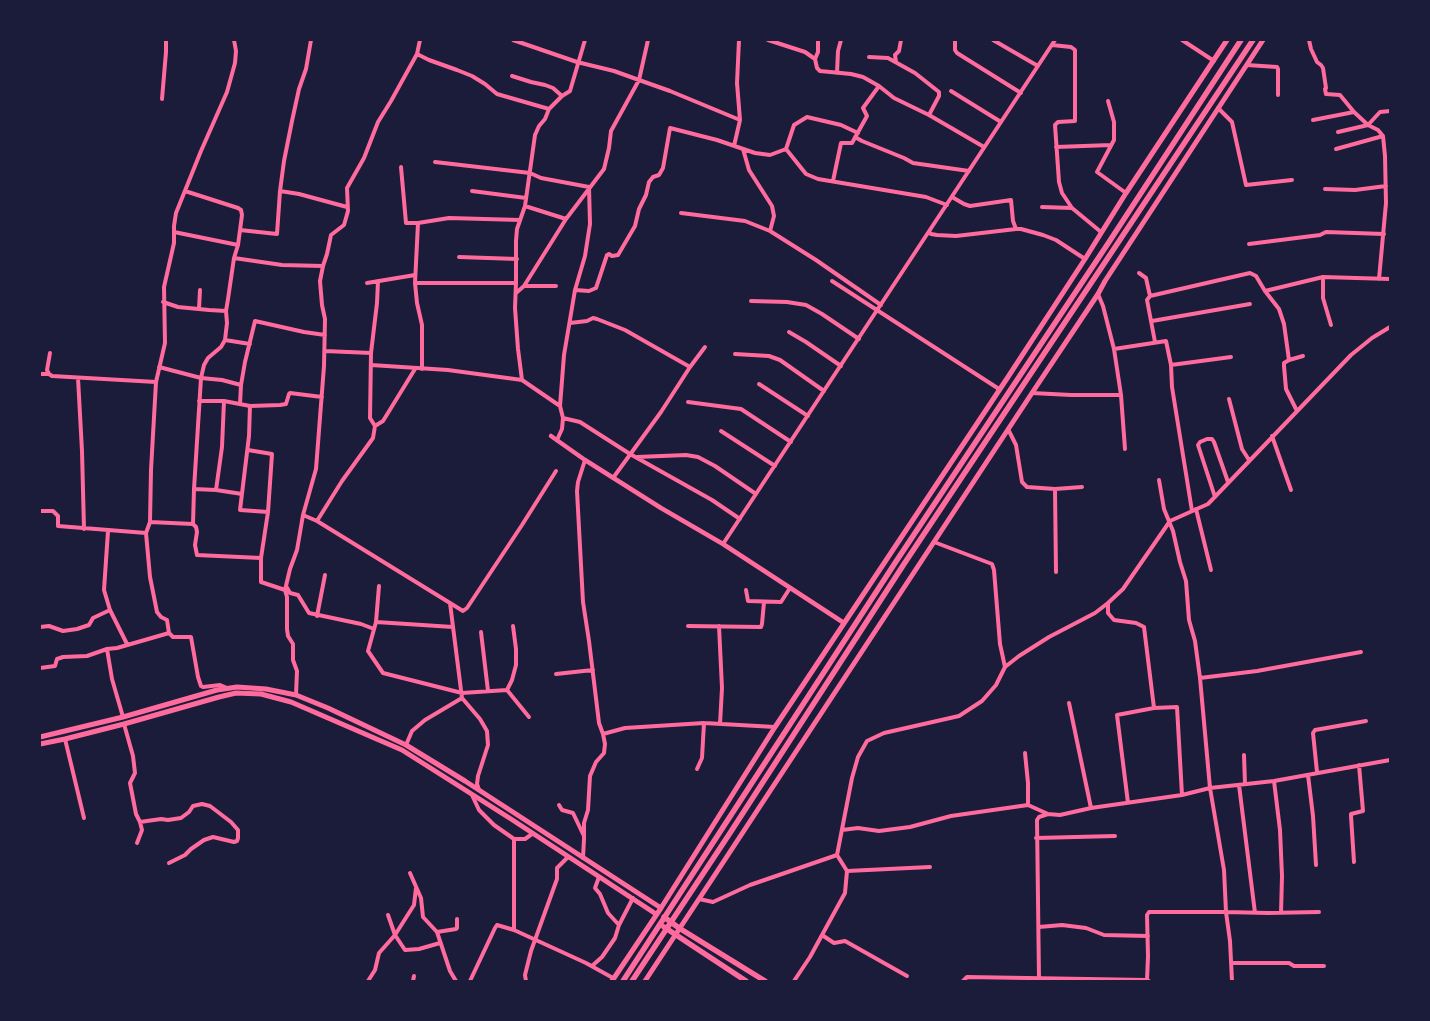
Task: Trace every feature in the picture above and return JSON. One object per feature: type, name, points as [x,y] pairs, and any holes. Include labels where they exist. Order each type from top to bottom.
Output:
[{"type":"main road","points":[[613,980],[775,728],[999,390],[1227,40]]},
{"type":"main road","points":[[623,981],[895,563],[1241,40]]},
{"type":"main road","points":[[632,981],[909,555],[1253,40]]},
{"type":"main road","points":[[645,981],[1098,294],[1263,40]]},
{"type":"main road","points":[[40,737],[123,717],[217,690],[237,687],[296,695],[406,745],[661,908]]},
{"type":"main road","points":[[40,744],[124,724],[236,693],[261,694],[291,702],[402,750],[656,914]]},
{"type":"main road","points":[[664,918],[765,981]]},
{"type":"main road","points":[[660,925],[746,981]]},
{"type":"street","points":[[162,99],[166,40]]},
{"type":"street","points":[[230,688],[201,686],[192,637],[173,637],[169,633],[167,620],[157,612],[150,577],[146,533],[150,522],[156,382],[164,342],[164,287],[174,243],[176,213],[227,92],[235,63],[236,51],[234,40]]},
{"type":"street","points":[[240,230],[277,234],[280,191],[292,121],[312,40]]},
{"type":"street","points":[[296,695],[297,671],[293,660],[293,644],[288,636],[285,588],[297,550],[303,515],[316,469],[325,351],[325,319],[320,295],[320,281],[331,235],[344,225],[348,211],[347,188],[364,158],[378,122],[417,54],[420,40]]},
{"type":"street","points":[[513,40],[577,62],[614,71],[670,91],[740,120]]},
{"type":"street","points":[[522,380],[515,308],[517,229],[525,206],[535,135],[550,109],[571,88],[577,62],[585,40]]},
{"type":"street","points":[[516,294],[524,286],[566,219],[604,168],[611,131],[639,80],[648,40]]},
{"type":"street","points":[[734,146],[740,120],[737,83],[739,40]]},
{"type":"street","points":[[768,40],[777,41],[804,52],[815,59]]},
{"type":"street","points":[[818,40],[818,52],[815,59],[817,68],[820,71],[863,77],[894,98],[929,115],[984,147]]},
{"type":"street","points":[[837,73],[838,51],[841,40]]},
{"type":"street","points":[[896,62],[895,55],[899,51],[901,40]]},
{"type":"street","points":[[955,40],[955,50],[957,53],[1021,93]]},
{"type":"street","points":[[993,40],[1038,66]]},
{"type":"street","points":[[723,544],[1055,40]]},
{"type":"street","points":[[1182,40],[1214,61]]},
{"type":"street","points":[[1309,40],[1310,49],[1317,62],[1323,68],[1326,94],[1340,95],[1354,112],[1383,136],[1386,186],[1384,234],[1379,279]]},
{"type":"street","points":[[1052,45],[1075,50],[1075,121],[1056,123],[1059,182],[1062,193],[1072,208],[1102,232]]},
{"type":"street","points":[[417,54],[472,76],[497,94],[550,109]]},
{"type":"street","points":[[869,57],[888,58],[916,73],[939,92],[939,96],[929,115]]},
{"type":"street","points":[[1247,65],[1277,67],[1278,95]]},
{"type":"street","points":[[512,76],[546,85],[562,96]]},
{"type":"street","points":[[832,181],[841,143],[852,143],[867,116],[863,108],[878,86]]},
{"type":"street","points":[[951,91],[1001,122]]},
{"type":"street","points":[[1108,101],[1114,122],[1114,140],[1097,172],[1126,193]]},
{"type":"street","points":[[1218,108],[1232,122],[1246,185],[1292,180]]},
{"type":"street","points":[[1338,132],[1368,124],[1380,112],[1390,111]]},
{"type":"street","points":[[1313,120],[1354,112]]},
{"type":"street","points":[[786,149],[794,124],[807,117],[841,125],[862,140],[913,163],[969,171]]},
{"type":"street","points":[[575,290],[589,291],[596,288],[607,255],[618,255],[634,226],[649,182],[653,177],[659,175],[663,168],[670,128],[755,153],[770,155],[786,149]]},
{"type":"street","points":[[1336,149],[1383,136]]},
{"type":"street","points":[[1056,147],[1111,145]]},
{"type":"street","points":[[743,149],[749,170],[772,206],[774,216],[770,231]]},
{"type":"street","points":[[786,149],[806,174],[818,179],[926,197],[947,205]]},
{"type":"street","points":[[435,162],[530,173],[540,178],[589,188]]},
{"type":"street","points":[[401,167],[406,223],[449,218],[520,220]]},
{"type":"street","points":[[1325,189],[1355,190],[1386,186]]},
{"type":"street","points":[[557,440],[562,428],[563,418],[560,406],[564,355],[575,290],[585,256],[590,224],[589,188]]},
{"type":"street","points":[[472,190],[526,198]]},
{"type":"street","points":[[185,191],[238,208],[242,215],[226,311],[225,340],[221,347],[208,358],[201,378],[193,524],[197,532],[197,555],[261,558]]},
{"type":"street","points":[[280,191],[347,207]]},
{"type":"street","points":[[952,197],[970,206],[1011,200],[1013,221],[1016,229]]},
{"type":"street","points":[[525,206],[566,219]]},
{"type":"street","points":[[1042,207],[1072,208]]},
{"type":"street","points":[[681,213],[745,221],[770,231],[881,305]]},
{"type":"street","points":[[418,223],[415,283],[422,325],[422,369]]},
{"type":"street","points":[[929,232],[937,235],[956,236],[1016,229],[1056,240],[1085,259]]},
{"type":"street","points":[[174,232],[238,245]]},
{"type":"street","points":[[1249,244],[1320,235],[1326,232],[1384,234]]},
{"type":"street","points":[[459,257],[517,259]]},
{"type":"street","points":[[234,258],[282,264],[323,266]]},
{"type":"street","points":[[1139,273],[1146,278],[1155,342]]},
{"type":"street","points":[[1150,296],[1250,273],[1256,276],[1279,308],[1284,324],[1289,360]]},
{"type":"street","points":[[367,282],[415,275]]},
{"type":"street","points":[[1323,277],[1322,298],[1331,325]]},
{"type":"street","points":[[1265,291],[1323,277],[1390,279]]},
{"type":"street","points":[[317,521],[342,481],[373,438],[375,426],[370,418],[371,353],[378,281]]},
{"type":"street","points":[[832,281],[999,390]]},
{"type":"street","points":[[415,283],[516,283]]},
{"type":"street","points":[[524,286],[556,286]]},
{"type":"street","points":[[199,309],[200,290]]},
{"type":"street","points":[[1098,294],[1114,349],[1121,395],[1124,449]]},
{"type":"street","points":[[751,301],[787,302],[806,305],[859,339]]},
{"type":"street","points":[[164,302],[178,307],[226,311]]},
{"type":"street","points":[[1152,321],[1250,304]]},
{"type":"street","points":[[570,323],[597,319],[625,330],[690,367]]},
{"type":"street","points":[[240,404],[240,385],[255,321],[325,335]]},
{"type":"street","points":[[794,981],[810,957],[845,893],[847,871],[836,855],[852,778],[858,757],[867,741],[884,733],[959,716],[982,701],[996,685],[1005,667],[1049,637],[1108,603],[1123,589],[1170,522],[1208,504],[1351,355],[1372,338],[1390,327]]},
{"type":"street","points":[[789,332],[841,366]]},
{"type":"street","points":[[225,340],[250,344]]},
{"type":"street","points":[[1114,349],[1166,341],[1171,365],[1172,388],[1194,510],[1212,570]]},
{"type":"street","points":[[613,478],[706,347]]},
{"type":"street","points":[[325,351],[371,353]]},
{"type":"street","points":[[48,374],[50,352]]},
{"type":"street","points":[[735,354],[769,356],[780,360],[824,391]]},
{"type":"street","points":[[1297,411],[1286,389],[1284,363],[1303,356]]},
{"type":"street","points":[[1171,365],[1231,357]]},
{"type":"street","points":[[371,365],[448,370],[522,380],[560,406]]},
{"type":"street","points":[[159,368],[240,385]]},
{"type":"street","points":[[375,426],[383,421],[416,369]]},
{"type":"street","points":[[40,374],[156,382]]},
{"type":"street","points":[[78,378],[84,529]]},
{"type":"street","points":[[759,384],[808,416]]},
{"type":"street","points":[[1032,392],[1071,395],[1121,395]]},
{"type":"street","points":[[199,401],[250,406],[286,404],[290,393],[322,397]]},
{"type":"street","points":[[1229,399],[1242,450],[1249,460]]},
{"type":"street","points":[[216,490],[222,447],[224,402]]},
{"type":"street","points":[[688,402],[741,408],[791,442]]},
{"type":"street","points":[[250,406],[248,450],[240,510],[268,512]]},
{"type":"street","points":[[563,418],[580,422],[635,457],[694,489],[740,519]]},
{"type":"street","points":[[1008,429],[1016,445],[1022,482],[1027,487],[1055,489],[1082,487]]},
{"type":"street","points":[[721,431],[775,466]]},
{"type":"street","points":[[551,436],[613,478],[723,544],[844,623]]},
{"type":"street","points":[[1272,436],[1291,490]]},
{"type":"street","points":[[1215,497],[1198,445],[1200,442],[1212,439],[1228,482]]},
{"type":"street","points":[[248,450],[272,454],[268,512],[261,558],[261,582],[285,588],[290,593],[298,595],[306,612],[317,616],[361,624],[374,629]]},
{"type":"street","points":[[635,457],[686,455],[698,457],[715,466],[756,494]]},
{"type":"street","points":[[583,858],[584,823],[588,810],[590,776],[596,762],[604,753],[605,744],[599,723],[583,602],[577,491],[585,460]]},
{"type":"street","points":[[303,515],[317,521],[463,611],[467,608],[556,472]]},
{"type":"street","points":[[1160,480],[1164,510],[1170,522],[1186,581],[1189,620],[1195,641],[1210,788],[1224,870],[1232,981]]},
{"type":"street","points":[[194,489],[242,494]]},
{"type":"street","points":[[1055,489],[1056,572]]},
{"type":"street","points":[[40,510],[53,511],[58,516],[58,526],[146,533]]},
{"type":"street","points":[[150,522],[193,524]]},
{"type":"street","points":[[108,531],[104,590],[110,610],[127,644]]},
{"type":"street","points":[[934,542],[992,564],[1000,644],[1005,667]]},
{"type":"street","points":[[317,616],[325,575]]},
{"type":"street","points":[[379,586],[376,622],[368,651],[383,673],[462,696]]},
{"type":"street","points":[[746,590],[748,601],[781,602],[790,588]]},
{"type":"street","points":[[688,626],[761,626],[764,602]]},
{"type":"street","points":[[450,603],[462,696],[480,718],[487,731],[488,745],[478,776],[478,790]]},
{"type":"street","points":[[1108,603],[1108,613],[1114,620],[1136,623],[1144,627],[1154,708]]},
{"type":"street","points":[[40,627],[49,626],[63,631],[77,629],[89,625],[93,618],[110,610]]},
{"type":"street","points":[[376,622],[453,627]]},
{"type":"street","points":[[506,690],[512,680],[516,665],[513,626]]},
{"type":"street","points":[[719,626],[722,688],[720,724]]},
{"type":"street","points":[[481,632],[488,691]]},
{"type":"street","points":[[40,668],[55,666],[57,659],[63,657],[87,656],[169,633]]},
{"type":"street","points":[[107,649],[112,679],[123,717]]},
{"type":"street","points":[[1200,678],[1257,671],[1361,652]]},
{"type":"street","points":[[556,674],[593,670]]},
{"type":"street","points":[[406,745],[412,730],[462,696],[506,690]]},
{"type":"street","points":[[506,690],[529,717]]},
{"type":"street","points":[[1069,703],[1091,808]]},
{"type":"street","points":[[1128,803],[1117,715],[1154,708],[1177,707],[1182,794]]},
{"type":"street","points":[[1317,772],[1313,734],[1315,730],[1366,721]]},
{"type":"street","points":[[603,734],[625,728],[704,723],[775,728]]},
{"type":"street","points":[[697,769],[702,758],[704,723]]},
{"type":"street","points":[[124,724],[135,773],[130,783],[136,814],[142,830],[137,843]]},
{"type":"street","points":[[65,739],[84,818]]},
{"type":"street","points":[[1025,753],[1028,806]]},
{"type":"street","points":[[1244,755],[1245,784]]},
{"type":"street","points":[[842,830],[858,828],[879,831],[910,827],[951,816],[1028,806],[1048,814],[1060,815],[1210,788],[1274,781],[1390,760]]},
{"type":"street","points":[[1354,862],[1351,814],[1363,810],[1359,765]]},
{"type":"street","points":[[1308,775],[1316,864]]},
{"type":"street","points":[[1274,781],[1280,830],[1281,913]]},
{"type":"street","points":[[1239,785],[1255,913]]},
{"type":"street","points":[[472,794],[479,810],[494,825],[514,839],[525,839],[532,834]]},
{"type":"street","points":[[140,822],[181,818],[193,806],[202,804],[210,806],[231,822],[238,830],[237,841],[213,837],[204,840],[185,855],[169,863]]},
{"type":"street","points":[[559,805],[562,810],[573,813],[584,838]]},
{"type":"street","points":[[1039,979],[1036,820],[1048,814]]},
{"type":"street","points":[[1036,838],[1115,836]]},
{"type":"street","points":[[514,839],[514,930]]},
{"type":"street","points":[[699,899],[712,902],[750,885],[836,855]]},
{"type":"street","points":[[526,981],[525,975],[535,940],[557,879],[557,868],[568,857]]},
{"type":"street","points":[[847,871],[930,867]]},
{"type":"street","points":[[410,874],[421,898],[423,918],[436,932],[450,971],[456,981]]},
{"type":"street","points":[[599,877],[595,888],[600,894],[608,913],[619,925]]},
{"type":"street","points":[[368,981],[375,970],[379,953],[394,935],[414,905],[416,888]]},
{"type":"street","points":[[592,966],[602,957],[615,938],[632,898]]},
{"type":"street","points":[[963,981],[967,977],[1148,980],[1147,915],[1149,912],[1319,912]]},
{"type":"street","points":[[388,915],[394,935],[405,950],[419,949],[440,943]]},
{"type":"street","points":[[436,932],[456,929],[457,920]]},
{"type":"street","points":[[1039,927],[1062,925],[1086,928],[1104,935],[1148,936]]},
{"type":"street","points":[[470,981],[496,926],[514,930],[592,966],[613,980]]},
{"type":"street","points":[[822,935],[834,943],[845,941],[907,976]]},
{"type":"street","points":[[1231,963],[1289,963],[1294,966],[1324,966]]}]
